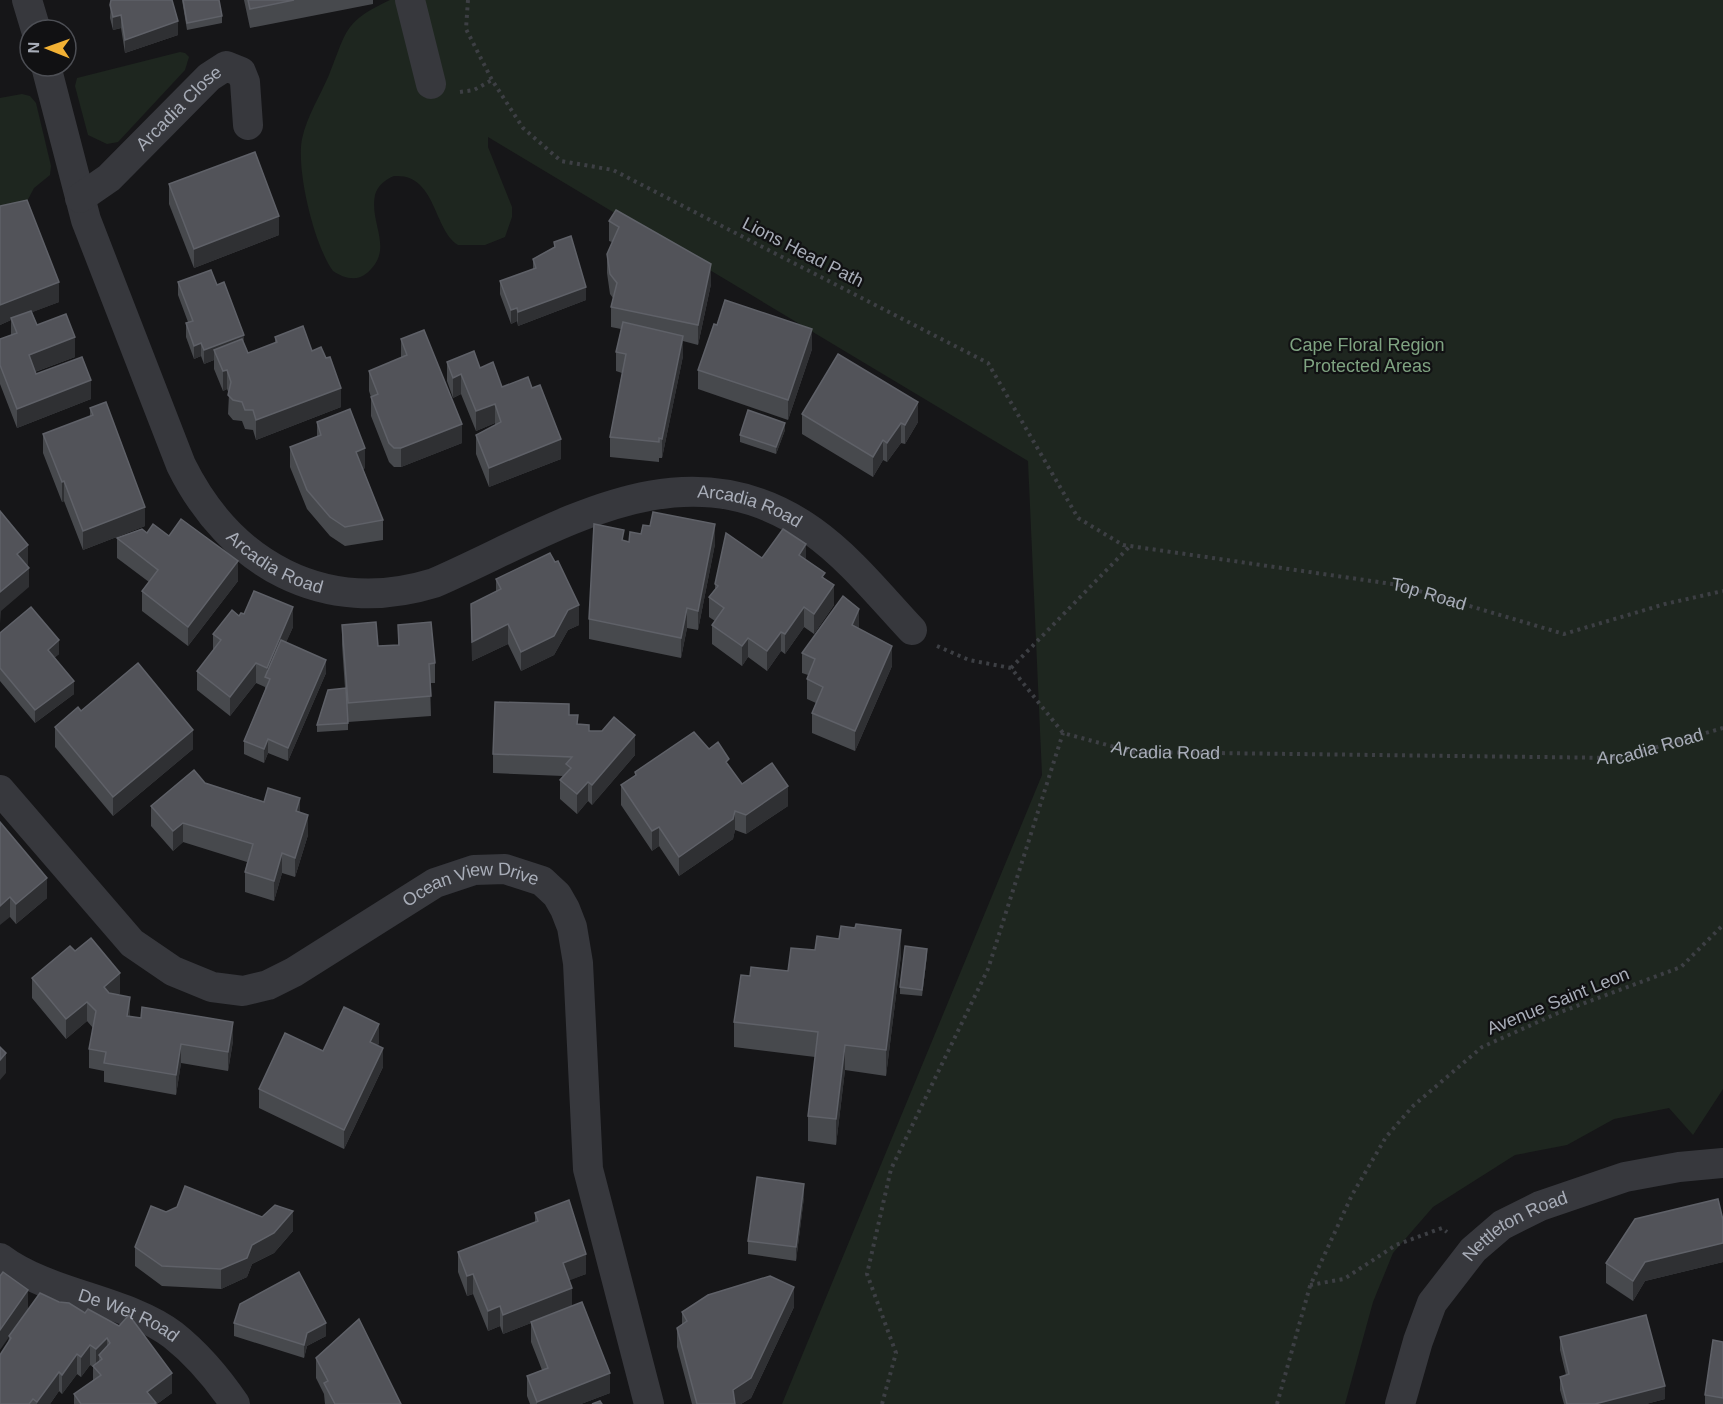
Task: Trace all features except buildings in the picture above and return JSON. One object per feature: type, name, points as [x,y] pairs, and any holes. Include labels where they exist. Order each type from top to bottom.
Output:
[{"type":"street","points":[[27,0],[32,18]]},
{"type":"street","points":[[410,0],[431,84]]},
{"type":"street","name":"Arcadia Close","points":[[80,198],[109,178],[209,77],[226,66],[241,72],[245,82],[248,124]]},
{"type":"street","name":"Arcadia Road","points":[[49,78],[80,198],[160,413],[190,482],[213,517],[233,540],[280,573],[310,585],[345,591],[372,593],[410,590],[434,583],[621,501],[660,492],[708,492],[758,503],[804,525],[843,557],[912,630]]},
{"type":"street","name":"Ocean View Drive","points":[[0,790],[132,943],[173,971],[222,988],[243,991],[268,985],[435,883],[460,873],[483,868],[506,869],[530,875],[548,885],[565,909],[577,950],[588,1168],[649,1404]]},
{"type":"street","name":"Nettleton Road","points":[[1400,1404],[1418,1341],[1432,1303],[1473,1250],[1502,1225],[1540,1206],[1625,1177],[1678,1167],[1723,1163]]},
{"type":"street","name":"De Wet Road","points":[[0,1258],[29,1274],[143,1319],[174,1336],[198,1359],[235,1404]]},
{"type":"path","name":"Lions Head Path","points":[[468,0],[466,29],[492,80],[523,128],[561,161],[613,170],[988,363],[1078,518],[1123,545],[1130,546]]},
{"type":"path","name":"Top Road","points":[[1130,546],[1399,585],[1564,634],[1665,604],[1723,591]]},
{"type":"path","points":[[1011,668],[1130,546]]},
{"type":"path","points":[[882,1404],[896,1353],[867,1274],[891,1169],[988,969],[1063,733],[1011,668],[969,660],[926,641],[912,630]]},
{"type":"path","name":"Arcadia Road","points":[[1063,733],[1133,752],[1619,758],[1723,728]]},
{"type":"path","name":"Avenue Saint Leon","points":[[1277,1404],[1310,1286],[1352,1196],[1386,1137],[1413,1106],[1482,1047],[1558,1013],[1681,967],[1723,925]]},
{"type":"path","points":[[1310,1286],[1344,1279],[1396,1245],[1442,1228],[1473,1250]]},
{"type":"green space","name":"Cape Floral Region Protected Areas","points":[[390,0],[1723,0],[1723,1089],[1693,1135],[1669,1108],[1614,1119],[1567,1145],[1515,1155],[1433,1207],[1393,1253],[1373,1302],[1345,1404],[782,1404],[1042,775],[1028,461],[488,137],[488,147],[512,207],[512,217],[505,237],[485,245],[458,245],[443,227],[426,192],[418,183],[408,177],[394,176],[382,183],[375,195],[375,216],[380,245],[375,264],[363,276],[354,278],[341,276],[333,271],[319,244],[308,207],[302,169],[302,139],[310,114],[349,29],[363,15]]},
{"type":"green space","points":[[180,52],[189,57],[185,70],[118,142],[107,144],[88,135],[75,86],[78,78]]},
{"type":"green space","points":[[22,94],[30,96],[36,103],[51,166],[50,175],[34,188],[25,205],[0,213],[0,98]]}]
